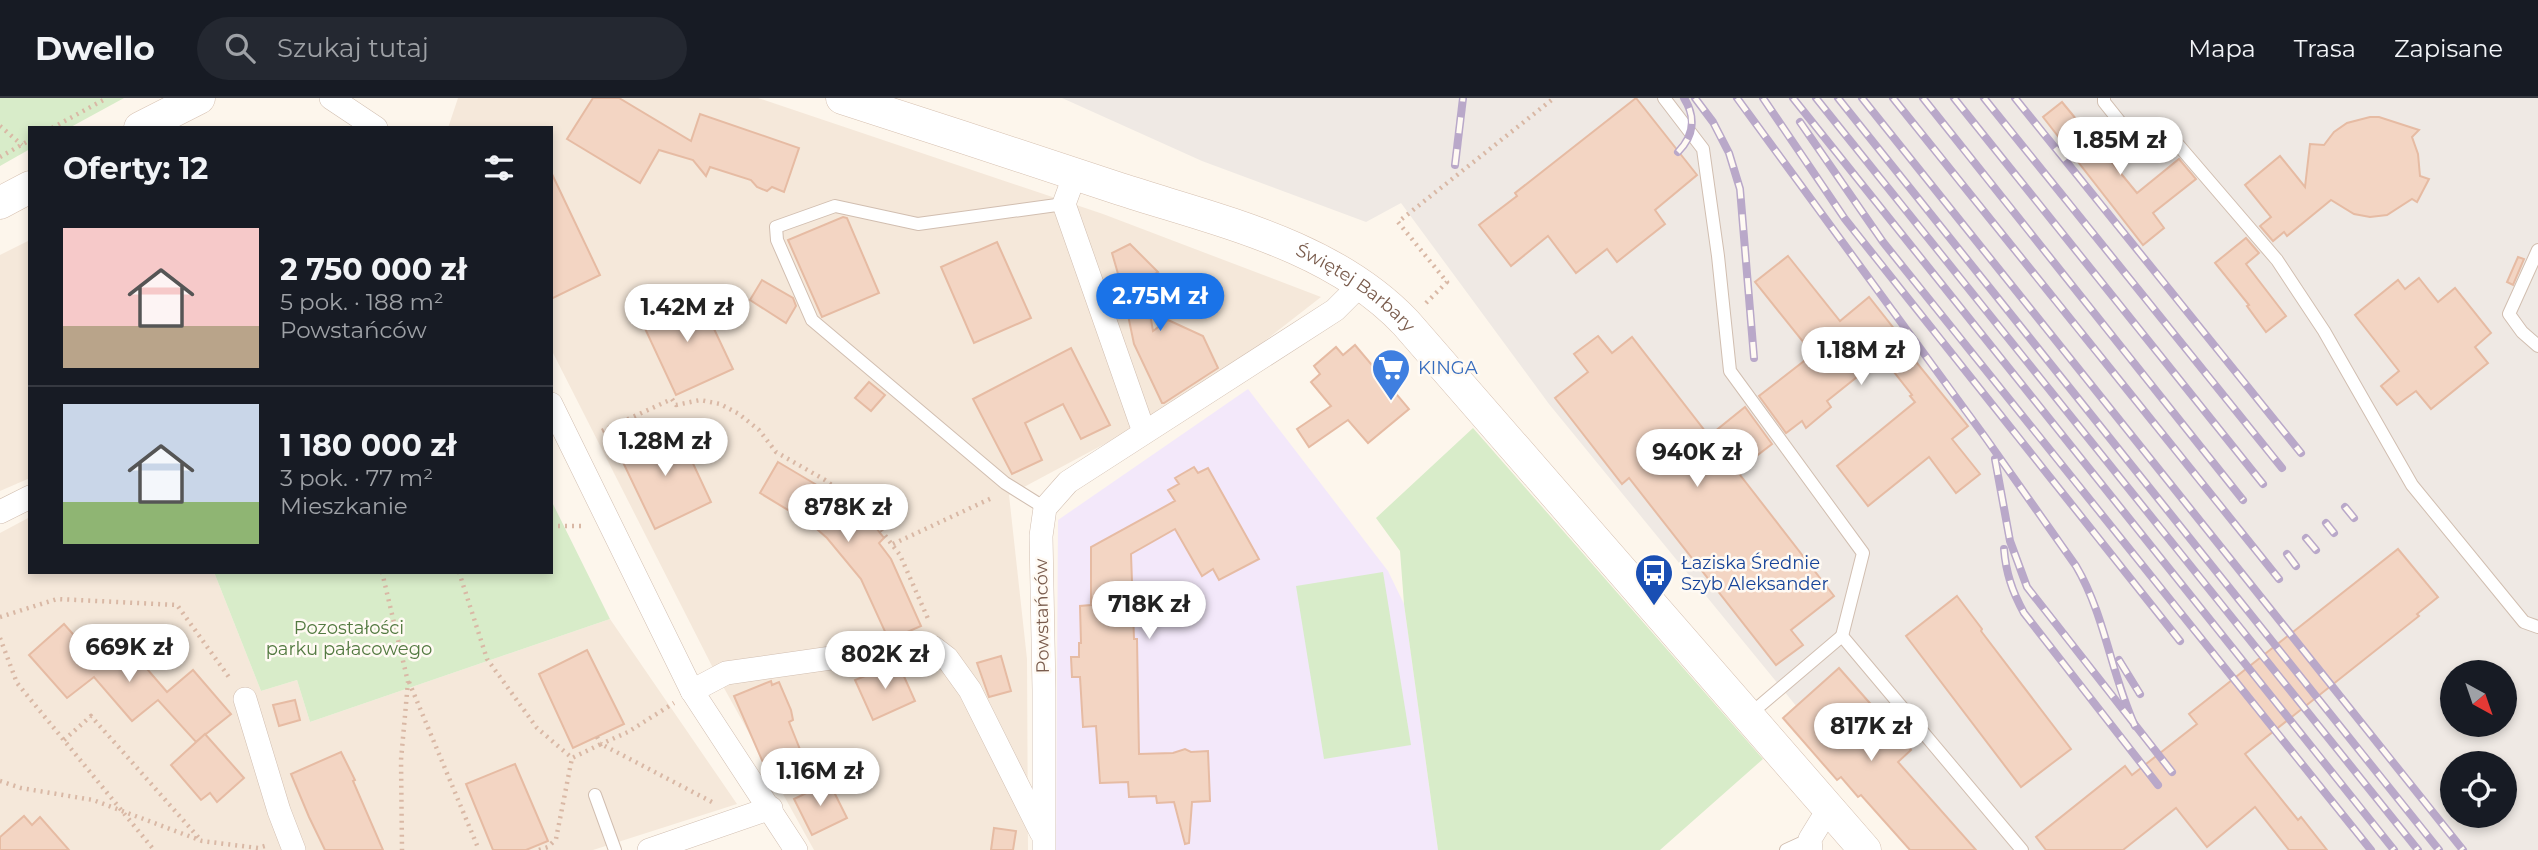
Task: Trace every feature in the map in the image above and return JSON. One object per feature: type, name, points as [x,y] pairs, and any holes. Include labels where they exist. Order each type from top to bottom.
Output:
[{"type":"street","points":[[144,126],[199,98]]},
{"type":"street","points":[[331,98],[363,114]]},
{"type":"street","name":"Świętej Barbary","points":[[842,98],[1288,244],[1361,284],[1406,323],[1865,850]]},
{"type":"street","points":[[1075,174],[1064,204],[1144,432]]},
{"type":"street","points":[[0,203],[28,188]]},
{"type":"street","points":[[1045,508],[1068,482],[1335,310],[1361,284]]},
{"type":"street","points":[[553,408],[692,691],[796,850]]},
{"type":"street","points":[[0,512],[28,498]]},
{"type":"street","name":"Powstańców","points":[[1044,844],[1041,536],[1045,508]]},
{"type":"street","points":[[692,691],[726,673],[922,645],[934,648],[944,656],[970,690],[1044,844]]},
{"type":"street","points":[[246,699],[291,844]]},
{"type":"street","points":[[649,850],[771,808]]},
{"type":"street","points":[[1811,844],[1829,808]]},
{"type":"lane","points":[[1664,98],[1703,149],[1730,371],[1863,553],[1842,636],[1748,715]]},
{"type":"lane","points":[[2104,98],[2104,102],[2140,147],[2174,140],[2277,260],[2324,331],[2412,485],[2524,622],[2538,627]]},
{"type":"lane","points":[[1045,508],[1005,483],[812,320],[777,240],[776,227],[835,206],[918,224],[1064,204]]},
{"type":"lane","points":[[2538,250],[2510,314],[2522,332],[2538,346]]},
{"type":"lane","points":[[1842,636],[2022,850]]},
{"type":"lane","points":[[595,795],[615,850]]},
{"type":"lane","points":[[1786,850],[1811,844]]},
{"type":"path","points":[[56,126],[107,98]]},
{"type":"path","points":[[1447,282],[1398,222],[1554,98]]},
{"type":"path","points":[[0,126],[22,145]]},
{"type":"path","points":[[0,157],[28,141]]},
{"type":"path","points":[[602,431],[673,399],[676,405],[700,400],[720,404],[750,422],[776,452],[825,480],[867,512],[893,544],[944,656]]},
{"type":"path","points":[[893,544],[1002,493]]},
{"type":"path","points":[[382,574],[408,682],[479,850]]},
{"type":"path","points":[[460,574],[487,659],[537,728],[572,758]]},
{"type":"path","points":[[0,617],[57,599],[177,605],[246,699]]},
{"type":"path","points":[[0,638],[17,683],[154,850]]},
{"type":"path","points":[[402,850],[401,760],[408,682]]},
{"type":"path","points":[[572,758],[628,732],[692,691]]},
{"type":"path","points":[[64,740],[91,716],[202,841]]},
{"type":"path","points":[[597,737],[601,744],[717,804],[724,825]]},
{"type":"path","points":[[539,850],[548,847],[556,839],[572,758]]},
{"type":"path","points":[[0,781],[21,788],[93,800],[120,808],[202,841],[258,848],[291,844]]},
{"type":"shaded area","points":[[458,98],[758,98],[1103,214],[1321,297],[1235,364],[1168,410],[1009,495],[1027,659],[1028,850],[814,850],[714,670],[553,353],[553,126],[449,126]]},
{"type":"shaded area","points":[[1062,98],[2538,98],[2538,850],[1914,850],[1549,404],[1401,203],[1366,222],[1202,161]]},
{"type":"shaded area","points":[[28,241],[28,479],[0,491],[0,255]]},
{"type":"shaded area","points":[[1248,389],[1388,571],[1404,604],[1438,850],[1056,850],[1058,520]]},
{"type":"shaded area","points":[[28,518],[28,574],[215,574],[261,691],[297,680],[310,722],[610,619],[737,804],[593,850],[0,850],[0,533]]},
{"type":"green space","points":[[0,98],[124,98],[73,126],[28,126],[28,150],[0,166]]},
{"type":"green space","points":[[1473,428],[1763,759],[1660,850],[1438,850],[1404,604],[1400,551],[1376,518]]},
{"type":"green space","name":"Pozostałości parku pałacowego","points":[[553,504],[610,619],[310,722],[297,680],[261,691],[215,574],[553,574]]},
{"type":"green space","points":[[1383,572],[1411,745],[1324,759],[1296,586]]},
{"type":"building","points":[[593,98],[619,98],[691,141],[700,114],[799,148],[784,192],[772,187],[767,191],[757,187],[751,180],[710,167],[706,176],[693,160],[659,150],[640,183],[567,139]]},
{"type":"building","points":[[1636,98],[1697,175],[1655,210],[1665,224],[1617,262],[1607,249],[1576,273],[1548,236],[1511,266],[1479,225],[1517,196],[1515,193]]},
{"type":"building","points":[[2062,102],[2137,193],[2179,159],[2196,179],[2153,213],[2164,228],[2143,245],[2043,117]]},
{"type":"building","points":[[2379,117],[2419,130],[2412,137],[2418,154],[2420,176],[2429,179],[2417,202],[2412,199],[2387,215],[2370,217],[2354,214],[2331,200],[2287,236],[2284,232],[2273,241],[2260,226],[2271,217],[2245,185],[2280,156],[2305,187],[2310,144],[2324,145],[2334,132],[2347,123]]},
{"type":"building","points":[[553,176],[600,275],[553,298]]},
{"type":"building","points":[[843,217],[847,218],[879,293],[822,317],[788,240]]},
{"type":"building","points":[[2246,238],[2259,253],[2246,264],[2286,316],[2266,332],[2247,306],[2249,305],[2215,263]]},
{"type":"building","points":[[997,242],[1031,318],[974,343],[941,267]]},
{"type":"building","points":[[1130,244],[1158,272],[1144,280],[1153,331],[1168,320],[1203,336],[1218,368],[1164,403],[1134,344],[1112,253]]},
{"type":"building","points":[[1788,256],[1840,321],[1869,297],[1903,340],[1900,342],[1968,426],[1952,439],[1980,474],[1956,493],[1929,457],[1868,506],[1837,466],[1915,402],[1882,357],[1827,401],[1831,407],[1806,428],[1802,421],[1786,433],[1759,396],[1813,354],[1755,282]]},
{"type":"building","points":[[2518,257],[2524,259],[2513,285],[2507,282]]},
{"type":"building","points":[[2419,278],[2438,302],[2455,288],[2491,333],[2475,347],[2488,363],[2431,409],[2416,391],[2397,405],[2381,386],[2399,371],[2355,315],[2398,280],[2405,289]]},
{"type":"building","points":[[762,280],[793,298],[796,306],[786,323],[750,300]]},
{"type":"building","points":[[697,293],[733,369],[676,395],[641,320]]},
{"type":"building","points":[[1598,336],[1612,353],[1632,337],[1709,436],[1745,407],[1772,444],[1737,471],[1834,596],[1791,630],[1803,645],[1776,665],[1629,478],[1622,484],[1555,398],[1588,372],[1574,354]]},
{"type":"building","points":[[1355,345],[1409,409],[1368,443],[1348,420],[1309,447],[1297,429],[1331,406],[1311,382],[1320,374],[1314,366],[1336,347],[1343,355]]},
{"type":"building","points":[[1071,348],[1110,425],[1081,439],[1063,404],[1025,423],[1042,460],[1012,474],[973,399]]},
{"type":"building","points":[[869,382],[885,395],[871,411],[855,398]]},
{"type":"building","points":[[676,427],[711,502],[655,529],[619,454]]},
{"type":"building","points":[[778,462],[842,500],[856,513],[861,509],[884,538],[879,543],[891,559],[921,626],[905,633],[887,636],[861,579],[827,538],[811,524],[760,493]]},
{"type":"building","points":[[1194,467],[1198,473],[1208,468],[1259,559],[1219,580],[1213,569],[1202,576],[1175,529],[1131,554],[1134,639],[1137,639],[1139,754],[1173,753],[1185,749],[1191,752],[1208,751],[1210,801],[1192,802],[1189,843],[1185,844],[1174,802],[1157,803],[1156,796],[1129,797],[1128,782],[1100,783],[1096,726],[1083,727],[1080,677],[1072,677],[1071,657],[1079,657],[1080,606],[1091,605],[1091,547],[1175,501],[1168,490],[1179,484],[1175,478]]},
{"type":"building","points":[[2398,549],[2438,597],[2417,614],[2419,616],[2245,754],[2298,820],[2301,817],[2327,850],[2289,850],[2255,807],[2207,847],[2176,808],[2123,850],[2046,850],[2036,837],[2125,766],[2132,775],[2197,724],[2189,714]]},
{"type":"building","points":[[1957,596],[2071,749],[2021,787],[1906,636]]},
{"type":"building","points":[[64,624],[103,668],[129,648],[167,692],[193,670],[231,714],[196,742],[158,700],[132,721],[94,677],[67,698],[29,655]]},
{"type":"building","points":[[587,650],[624,724],[573,748],[539,674]]},
{"type":"building","points":[[1001,656],[1011,691],[989,697],[977,663]]},
{"type":"building","points":[[898,663],[915,701],[873,720],[855,680]]},
{"type":"building","points":[[1839,668],[1911,750],[1898,762],[1976,850],[1910,850],[1861,795],[1858,797],[1841,777],[1837,780],[1783,718]]},
{"type":"building","points":[[771,681],[772,685],[779,682],[791,710],[793,720],[789,722],[801,752],[765,767],[734,696]]},
{"type":"building","points":[[295,700],[300,720],[279,726],[273,705]]},
{"type":"building","points":[[205,734],[244,778],[217,802],[210,793],[201,800],[171,765]]},
{"type":"building","points":[[341,752],[383,850],[325,850],[309,817],[291,774]]},
{"type":"building","points":[[515,764],[548,841],[526,850],[493,850],[466,784]]},
{"type":"building","points":[[829,782],[847,818],[812,835],[794,799]]},
{"type":"building","points":[[24,816],[32,825],[40,817],[69,850],[0,850],[0,837]]},
{"type":"building","points":[[994,828],[1016,831],[1013,850],[991,850]]},
{"type":"railway","points":[[1455,165],[1463,98]]},
{"type":"railway","points":[[1678,152],[1692,126],[1684,98]]},
{"type":"railway","points":[[1695,98],[1713,122],[1729,153],[1740,189],[1754,358]]},
{"type":"railway","points":[[1737,98],[2076,566],[2094,604],[2135,726]]},
{"type":"railway","points":[[1763,98],[1845,219],[2180,641]]},
{"type":"railway","points":[[1793,98],[2394,850]]},
{"type":"railway","points":[[1816,98],[2418,850]]},
{"type":"railway","points":[[1838,98],[2439,850]]},
{"type":"railway","points":[[1862,98],[2463,850]]},
{"type":"railway","points":[[1893,98],[2279,579]]},
{"type":"railway","points":[[1923,98],[2243,500]]},
{"type":"railway","points":[[1954,98],[2263,484]]},
{"type":"railway","points":[[1984,98],[2282,468]]},
{"type":"railway","points":[[2015,98],[2301,453]]},
{"type":"railway","points":[[1800,122],[1883,242],[2371,850]]},
{"type":"railway","points":[[1995,459],[2010,541],[2027,587],[2172,772]]},
{"type":"railway","points":[[2345,507],[2354,518]]},
{"type":"railway","points":[[2326,523],[2334,533]]},
{"type":"railway","points":[[2306,538],[2316,550]]},
{"type":"railway","points":[[2004,549],[2010,582],[2024,613],[2158,785]]},
{"type":"railway","points":[[2287,554],[2296,566]]},
{"type":"railway","points":[[2119,660],[2140,694]]},
{"type":"place","name":"KINGA","points":[[1391,402]]},
{"type":"place","name":"Łaziska Średnie Szyb Aleksander","points":[[1654,607]]}]
